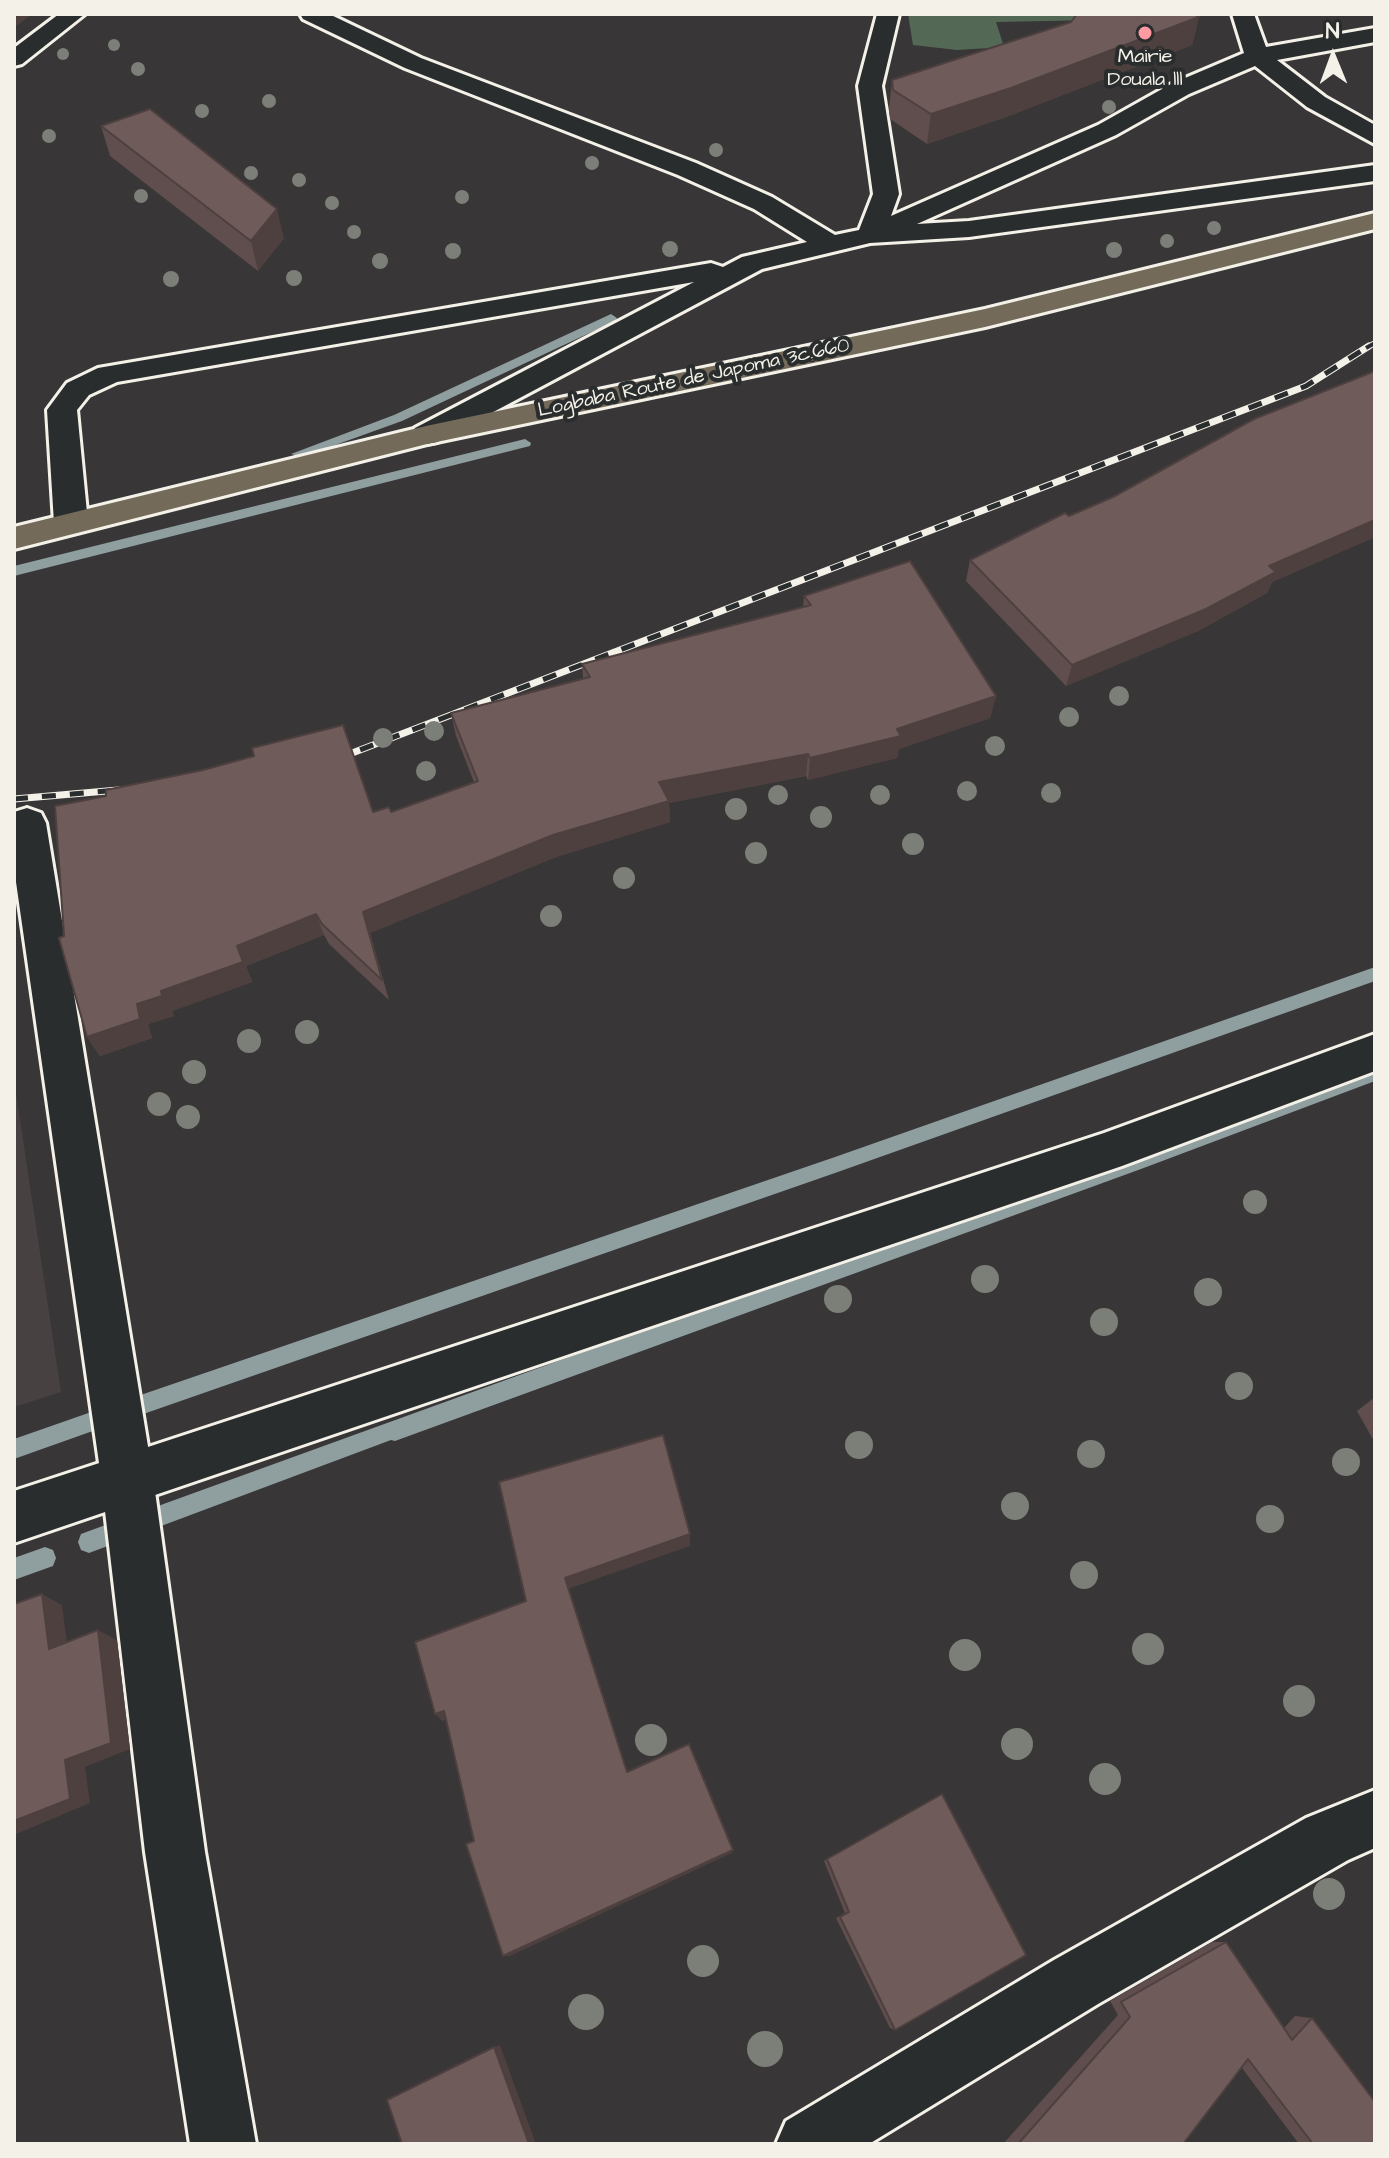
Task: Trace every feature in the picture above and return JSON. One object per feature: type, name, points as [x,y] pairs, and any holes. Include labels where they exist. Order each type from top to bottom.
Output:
[{"type":"main road","name":"Logbaba Route de Japoma 3c.660","points":[[14,538],[426,435],[985,318],[1375,221]]},
{"type":"street","points":[[14,59],[74,14]]},
{"type":"street","points":[[311,14],[413,63],[687,169],[763,203],[829,243]]},
{"type":"street","points":[[870,235],[886,194],[870,86],[888,14]]},
{"type":"street","points":[[1243,14],[1257,56],[1316,102],[1375,136]]},
{"type":"street","points":[[870,235],[1107,130],[1180,89],[1257,56],[1375,35]]},
{"type":"street","points":[[71,523],[62,410],[78,389],[109,374],[752,263],[870,235],[969,229],[1375,173]]},
{"type":"street","points":[[426,435],[752,263]]},
{"type":"street","points":[[27,823],[127,1477],[175,1852],[223,2144]]},
{"type":"street","points":[[14,1517],[1106,1152],[1375,1052]]},
{"type":"street","points":[[809,2144],[1076,1982],[1327,1839],[1375,1819]]},
{"type":"shaded area","points":[[14,1080],[61,1392],[14,1407]]},
{"type":"green space","points":[[908,14],[1101,14],[1095,20],[996,22],[1004,47],[957,50],[913,45]]},
{"type":"building","points":[[1077,14],[1194,14],[1199,17],[1011,88],[931,114],[893,90],[892,80],[1071,22]]},
{"type":"building","points":[[150,109],[277,209],[251,241],[101,126]]},
{"type":"building","points":[[1375,371],[1375,520],[1269,566],[1276,572],[1206,609],[1072,665],[970,560],[1065,513],[1069,516],[1113,497],[1254,419]]},
{"type":"building","points":[[910,561],[996,696],[897,729],[901,736],[810,758],[808,754],[659,782],[669,801],[553,835],[363,912],[382,980],[322,924],[316,914],[237,946],[243,962],[161,991],[162,996],[137,1004],[140,1019],[87,1037],[59,938],[64,936],[55,806],[106,796],[106,790],[254,756],[252,748],[343,725],[373,812],[389,807],[391,812],[478,781],[451,713],[590,677],[582,664],[811,605],[804,596]]},
{"type":"building","points":[[663,1435],[690,1534],[565,1578],[627,1772],[689,1744],[733,1850],[503,1956],[466,1844],[474,1841],[444,1711],[435,1714],[415,1642],[526,1601],[499,1482]]},
{"type":"building","points":[[42,1594],[49,1649],[98,1630],[111,1743],[65,1760],[70,1799],[14,1821],[14,1604]]},
{"type":"building","points":[[942,1794],[1026,1955],[895,2030],[840,1917],[849,1912],[827,1859]]},
{"type":"building","points":[[1226,1942],[1292,2040],[1312,2018],[1375,2102],[1375,2144],[1313,2144],[1248,2059],[1183,2144],[1018,2144],[1130,2017],[1121,2002]]},
{"type":"building","points":[[494,2047],[529,2144],[402,2144],[387,2100]]},
{"type":"waterway","points":[[297,454],[398,418],[611,318]]},
{"type":"waterway","points":[[14,571],[525,443]]},
{"type":"waterway","points":[[129,1409],[1375,974]]},
{"type":"waterway","points":[[395,1431],[1375,1073]]},
{"type":"waterway","points":[[14,1449],[97,1420]]},
{"type":"waterway","points":[[89,1542],[383,1434]]},
{"type":"waterway","points":[[14,1569],[45,1558]]},
{"type":"railway","points":[[1366,348],[1375,343]]},
{"type":"railway","points":[[334,760],[1306,386],[1369,346]]},
{"type":"railway","points":[[14,799],[130,789]]},
{"type":"place","name":"Mairie Douala lll","points":[[1145,33]]}]
